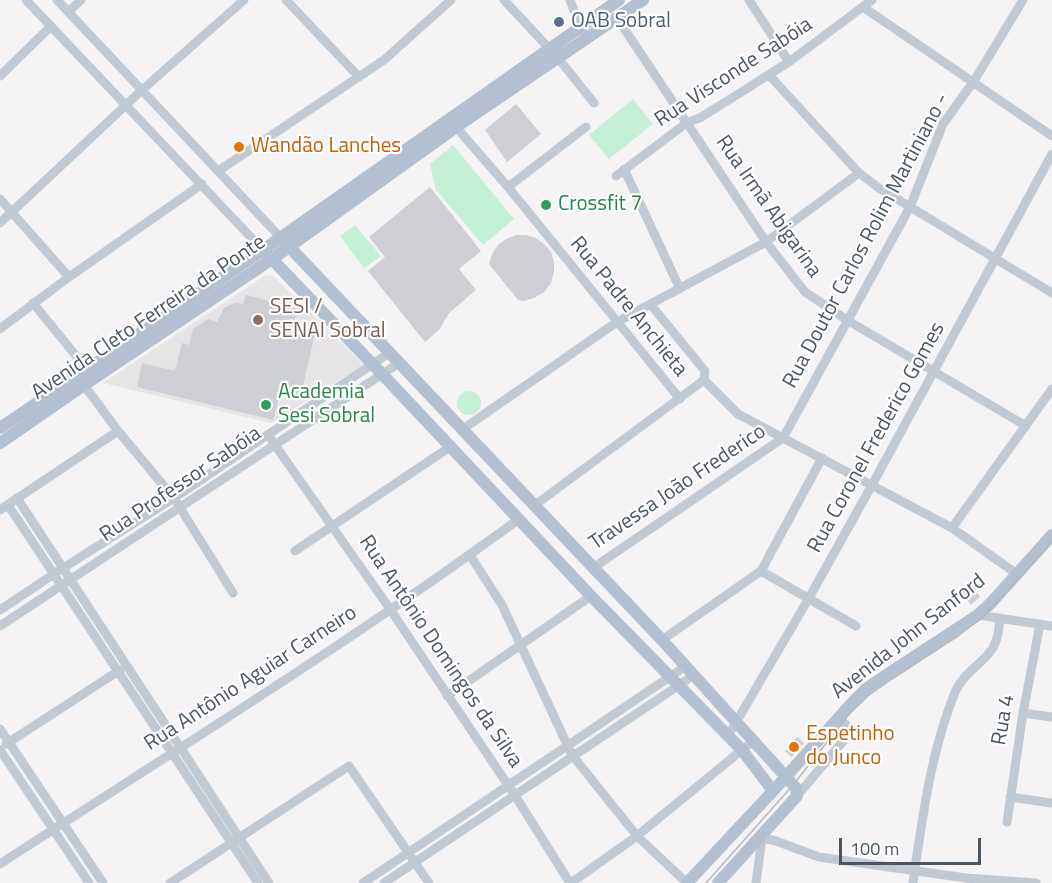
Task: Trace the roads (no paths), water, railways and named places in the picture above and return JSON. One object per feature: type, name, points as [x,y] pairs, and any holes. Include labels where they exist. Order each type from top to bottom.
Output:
[{"type":"main road","points":[[285,242],[584,33],[619,0]]},
{"type":"main road","points":[[584,33],[617,18],[643,0]]},
{"type":"main road","points":[[285,242],[456,127],[554,54]]},
{"type":"main road","points":[[285,242],[690,670],[796,788],[797,796]]},
{"type":"main road","name":"Avenida Cleto Ferreira da Ponte","points":[[0,443],[285,242]]},
{"type":"main road","points":[[267,255],[378,369],[591,596],[742,750],[773,791]]},
{"type":"main road","name":"Avenida Cleto Ferreira da Ponte","points":[[0,428],[86,368],[267,255]]},
{"type":"main road","points":[[496,495],[511,481]]},
{"type":"main road","name":"Avenida John Sanford","points":[[687,883],[866,689],[978,615],[1052,535]]},
{"type":"main road","name":"Avenida John Sanford","points":[[718,883],[797,796]]},
{"type":"street","points":[[26,0],[267,255]]},
{"type":"street","points":[[57,0],[285,242]]},
{"type":"street","points":[[68,12],[81,0]]},
{"type":"street","points":[[0,223],[142,90],[244,0]]},
{"type":"street","points":[[286,0],[359,78]]},
{"type":"street","points":[[218,171],[359,78],[392,53],[451,0]]},
{"type":"street","points":[[504,0],[554,54],[594,103]]},
{"type":"street","points":[[570,0],[584,33]]},
{"type":"street","points":[[749,0],[789,62]]},
{"type":"street","name":"Rua Visconde Sabóia","points":[[616,176],[688,122],[700,118],[789,62],[872,0]]},
{"type":"street","name":"Rua Doutor Carlos Rolim Martiniano -","points":[[783,438],[910,207],[943,124],[974,81],[1023,0]]},
{"type":"street","points":[[863,8],[974,81],[1052,136]]},
{"type":"street","name":"Rua Irmã Abigarina","points":[[617,18],[766,242],[805,292],[847,320],[1026,426]]},
{"type":"street","points":[[0,76],[51,26]]},
{"type":"street","points":[[769,75],[859,172],[879,188],[1052,293]]},
{"type":"street","name":"Rua Padre Anchieta","points":[[456,127],[508,187],[680,399]]},
{"type":"street","points":[[508,187],[586,127]]},
{"type":"street","name":"Rua Coronel Frederico Gomes","points":[[728,736],[873,485],[1052,154]]},
{"type":"street","points":[[624,169],[680,289]]},
{"type":"street","points":[[464,429],[618,322],[766,242],[859,172]]},
{"type":"street","points":[[0,329],[69,277],[202,184]]},
{"type":"street","points":[[0,199],[69,277]]},
{"type":"street","points":[[33,303],[86,368]]},
{"type":"street","points":[[535,505],[704,380],[705,371],[651,305]]},
{"type":"street","points":[[378,369],[389,353]]},
{"type":"street","points":[[378,369],[399,363]]},
{"type":"street","name":"Rua Professor Sabóia","points":[[0,610],[268,435],[378,369]]},
{"type":"street","name":"Rua Professor Sabóia","points":[[0,626],[275,445],[378,369]]},
{"type":"street","points":[[704,380],[738,414],[952,528],[1017,574]]},
{"type":"street","points":[[84,385],[118,431],[174,498],[233,593]]},
{"type":"street","points":[[952,528],[1052,389]]},
{"type":"street","points":[[118,431],[4,507],[54,574],[136,700],[176,750]]},
{"type":"street","name":"Rua Antônio Domingos da Silva","points":[[268,435],[390,609],[571,883]]},
{"type":"street","name":"Travessa João Frederico","points":[[593,568],[783,438]]},
{"type":"street","points":[[295,551],[450,447]]},
{"type":"street","points":[[662,640],[761,572],[822,458]]},
{"type":"street","points":[[206,476],[212,486]]},
{"type":"street","points":[[17,498],[145,693],[176,750],[235,841],[258,883]]},
{"type":"street","name":"Rua Antônio Aguiar Carneiro","points":[[0,864],[390,609],[519,519]]},
{"type":"street","points":[[470,555],[495,591],[566,746],[637,836],[687,883]]},
{"type":"street","points":[[761,572],[856,626]]},
{"type":"street","points":[[447,696],[591,596]]},
{"type":"street","points":[[978,615],[1052,626]]},
{"type":"street","points":[[913,883],[922,820],[941,736],[953,698],[964,676],[993,648],[1000,618]]},
{"type":"street","name":"Rua 4","points":[[1007,822],[1023,713],[1040,624]]},
{"type":"street","points":[[89,883],[0,749],[127,665]]},
{"type":"street","points":[[363,883],[566,746],[690,670]]},
{"type":"street","points":[[384,883],[572,755],[673,680]]},
{"type":"street","points":[[136,700],[145,693]]},
{"type":"street","points":[[1023,713],[1052,717]]},
{"type":"street","name":"Avenida John Sanford","points":[[797,796],[849,734],[849,727],[838,717]]},
{"type":"street","points":[[0,729],[103,883]]},
{"type":"street","points":[[571,883],[637,836],[754,740]]},
{"type":"street","points":[[170,883],[349,766],[429,883]]},
{"type":"street","points":[[1010,797],[1052,803]]},
{"type":"street","points":[[756,883],[762,836],[819,857],[915,872],[1036,883]]},
{"type":"street","points":[[235,841],[269,883]]},
{"type":"tram line","points":[[706,883],[793,785],[851,712],[868,696],[984,616],[1052,542]]},
{"type":"place","name":"OAB Sobral","points":[[559,22]]},
{"type":"place","name":"Wandão Lanches","points":[[239,147]]},
{"type":"place","name":"Crossfit 7","points":[[546,205]]},
{"type":"place","name":"SESI / SENAI Sobral","points":[[258,320]]},
{"type":"place","name":"Academia Sesi Sobral","points":[[266,405]]},
{"type":"place","name":"Espetinho do Junco","points":[[794,747]]}]
